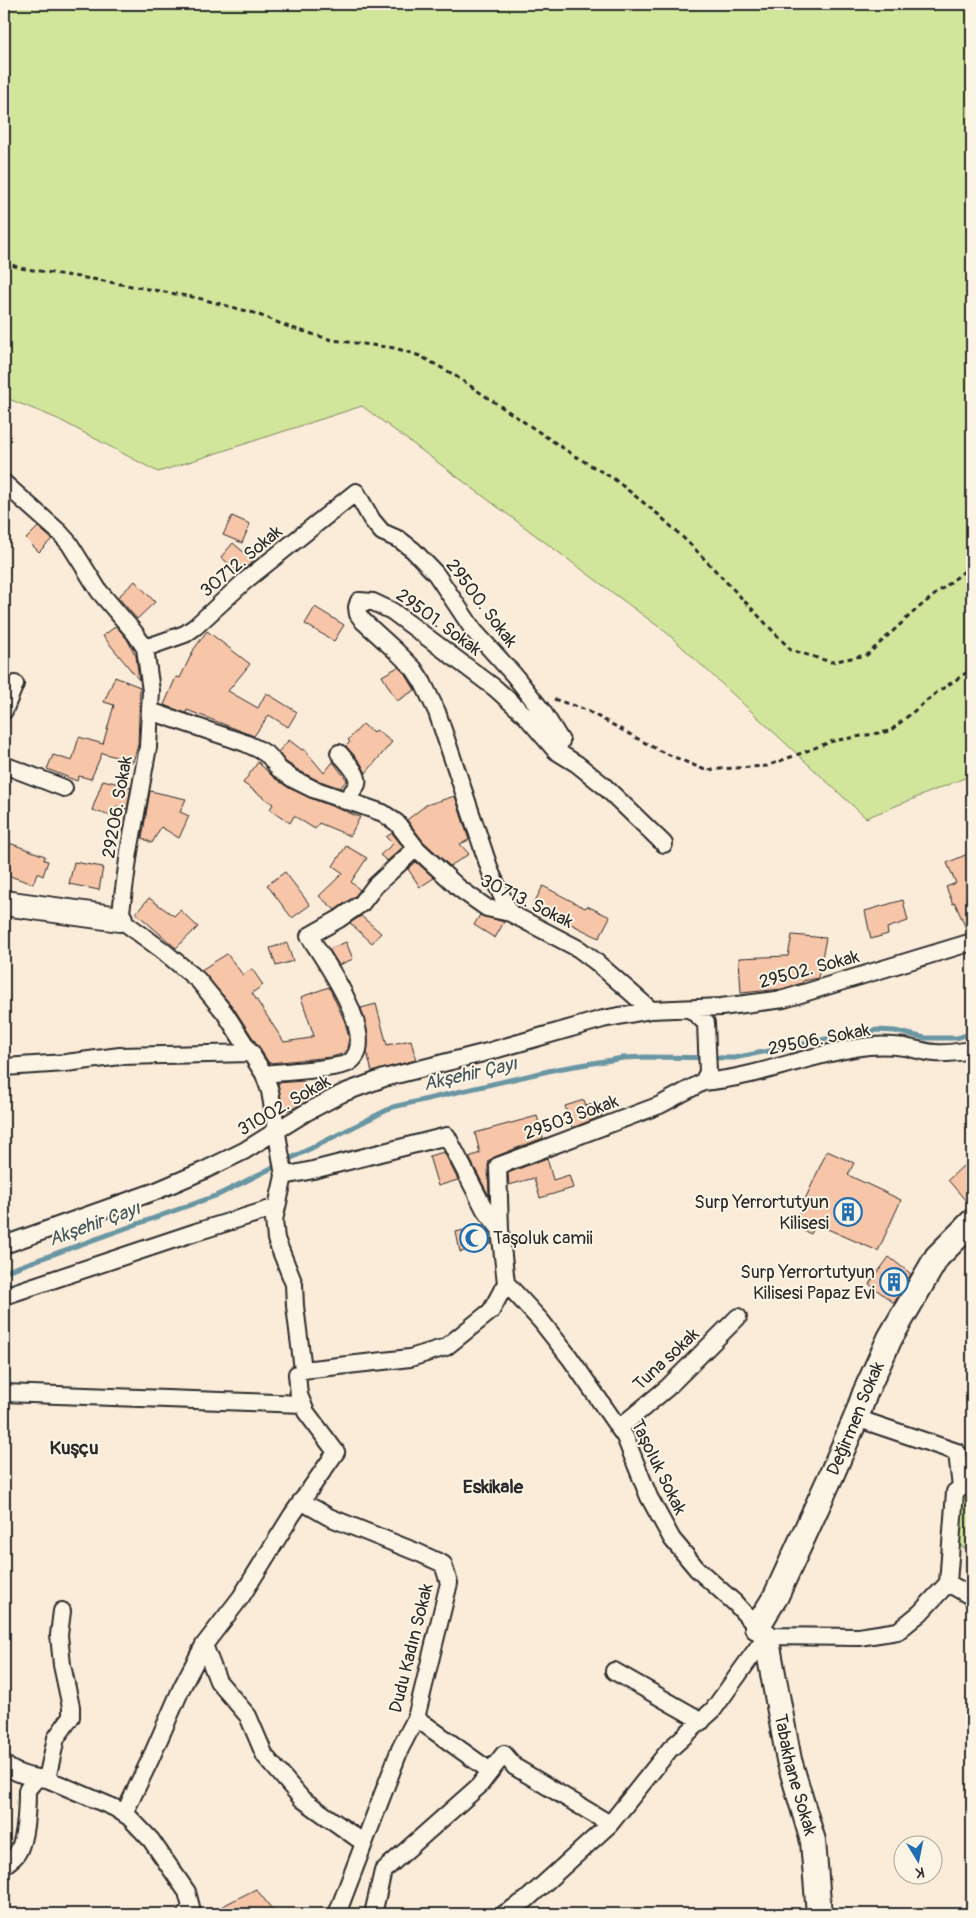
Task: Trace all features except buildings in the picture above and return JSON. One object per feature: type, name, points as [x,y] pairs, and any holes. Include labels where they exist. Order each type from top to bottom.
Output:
[{"type":"street","name":"29206. Sokak","points":[[4,483],[69,543],[99,591],[145,648],[151,691],[148,747],[129,852],[120,919]]},
{"type":"street","name":"30712. Sokak","points":[[145,648],[185,634],[245,581],[356,492]]},
{"type":"street","name":"29500. Sokak","points":[[356,492],[372,520],[382,532],[400,540],[426,563],[474,631],[526,690],[560,741],[556,751]]},
{"type":"street","name":"29501. Sokak","points":[[510,913],[490,873],[437,712],[423,683],[397,652],[363,621],[358,614],[357,607],[359,602],[365,601],[382,605],[448,651],[510,699],[556,751],[603,785],[664,844]]},
{"type":"street","points":[[4,711],[15,684]]},
{"type":"street","name":"30713. Sokak","points":[[150,712],[214,732],[260,750],[293,779],[344,801],[369,807],[383,813],[397,823],[416,848],[460,889],[487,908],[510,913],[579,950],[595,961],[651,1010]]},
{"type":"street","points":[[339,753],[355,773],[357,779],[357,785],[344,801]]},
{"type":"street","points":[[4,764],[64,788]]},
{"type":"street","points":[[264,1074],[343,1066],[355,1057],[358,1050],[358,1035],[352,1011],[309,936],[362,903],[375,886],[416,848]]},
{"type":"street","points":[[4,903],[120,919],[198,980],[225,1013],[252,1053],[264,1074],[270,1091],[284,1176],[274,1220],[276,1239],[294,1284],[303,1370]]},
{"type":"street","name":"29502. Sokak","points":[[651,1010],[738,1006],[784,1000],[972,942]]},
{"type":"street","points":[[690,1008],[706,1023],[706,1077]]},
{"type":"street","name":"31002. Sokak","points":[[4,1244],[156,1191],[206,1170],[244,1151],[305,1113],[343,1093],[384,1078],[487,1052],[603,1019],[651,1010]]},
{"type":"street","name":"29506. Sokak","points":[[706,1077],[743,1075],[855,1048],[876,1046],[904,1047],[934,1053],[954,1053],[972,1050]]},
{"type":"street","points":[[4,1068],[120,1056],[252,1053]]},
{"type":"street","name":"29503 Sokak","points":[[500,1229],[498,1166],[660,1105],[706,1077]]},
{"type":"street","points":[[124,1814],[182,1687],[204,1645],[241,1597],[302,1501],[336,1452],[306,1412],[299,1395],[297,1374],[303,1370],[410,1358],[446,1348],[491,1311],[506,1283],[500,1229],[485,1210],[447,1136],[284,1176]]},
{"type":"street","points":[[4,1296],[277,1207]]},
{"type":"street","name":"Değirmen Sokak","points":[[761,1632],[890,1338],[937,1257],[972,1222]]},
{"type":"street","name":"Taşoluk Sokak","points":[[506,1283],[541,1321],[564,1350],[625,1437],[650,1496],[672,1539],[697,1569],[735,1603],[761,1632]]},
{"type":"street","name":"Tuna sokak","points":[[619,1428],[667,1388],[738,1317]]},
{"type":"street","points":[[4,1393],[303,1404]]},
{"type":"street","points":[[504,1914],[526,1900],[610,1824],[670,1749],[713,1710],[761,1632],[858,1637],[898,1631],[920,1613],[948,1582],[955,1492],[961,1488],[957,1452],[856,1418]]},
{"type":"street","name":"Dudu Kadın Sokak","points":[[302,1501],[329,1517],[443,1564],[450,1583],[416,1718],[400,1749],[337,1914]]},
{"type":"street","points":[[948,1582],[972,1597]]},
{"type":"street","points":[[4,1866],[15,1856],[20,1846],[27,1805],[27,1790],[42,1779],[56,1738],[71,1717],[59,1635],[62,1610]]},
{"type":"street","name":"Tabakhane Sokak","points":[[761,1632],[789,1760],[813,1841],[819,1914]]},
{"type":"street","points":[[204,1645],[218,1681],[248,1716],[265,1756],[302,1799],[364,1843]]},
{"type":"street","points":[[614,1671],[702,1721]]},
{"type":"street","points":[[416,1718],[490,1771]]},
{"type":"street","points":[[373,1914],[383,1871],[478,1786],[504,1754],[515,1767],[610,1824]]},
{"type":"street","points":[[4,1764],[11,1770],[42,1779],[115,1808],[124,1814],[151,1840],[187,1892],[191,1907],[186,1914]]},
{"type":"path","points":[[4,262],[20,268],[198,298],[254,312],[289,327],[332,340],[395,348],[420,356],[451,373],[621,485],[659,515],[693,546],[791,650],[831,662],[867,655],[917,609],[972,565]]},
{"type":"path","points":[[526,690],[586,710],[660,751],[705,770],[767,766],[833,741],[890,731],[936,693],[972,669]]},
{"type":"green space","points":[[4,4],[972,4],[972,775],[866,818],[667,633],[362,406],[158,472],[58,419],[4,397]]},
{"type":"green space","points":[[972,1485],[972,1552],[952,1541],[957,1504]]},
{"type":"waterway","name":"Akşehir Çayı","points":[[4,1272],[218,1195],[393,1107],[557,1069],[623,1058],[734,1058],[878,1030],[895,1031],[925,1038],[957,1038],[972,1033]]},
{"type":"place","name":"Surp Yerrortutyun Kilisesi","points":[[848,1212]]},
{"type":"place","name":"Taşoluk camii","points":[[474,1238]]},
{"type":"place","name":"Surp Yerrortutyun Kilisesi Papaz Evi","points":[[894,1282]]},
{"type":"district","name":"Kuşçu","points":[[74,1447]]},
{"type":"district","name":"Eskikale","points":[[493,1486]]}]
